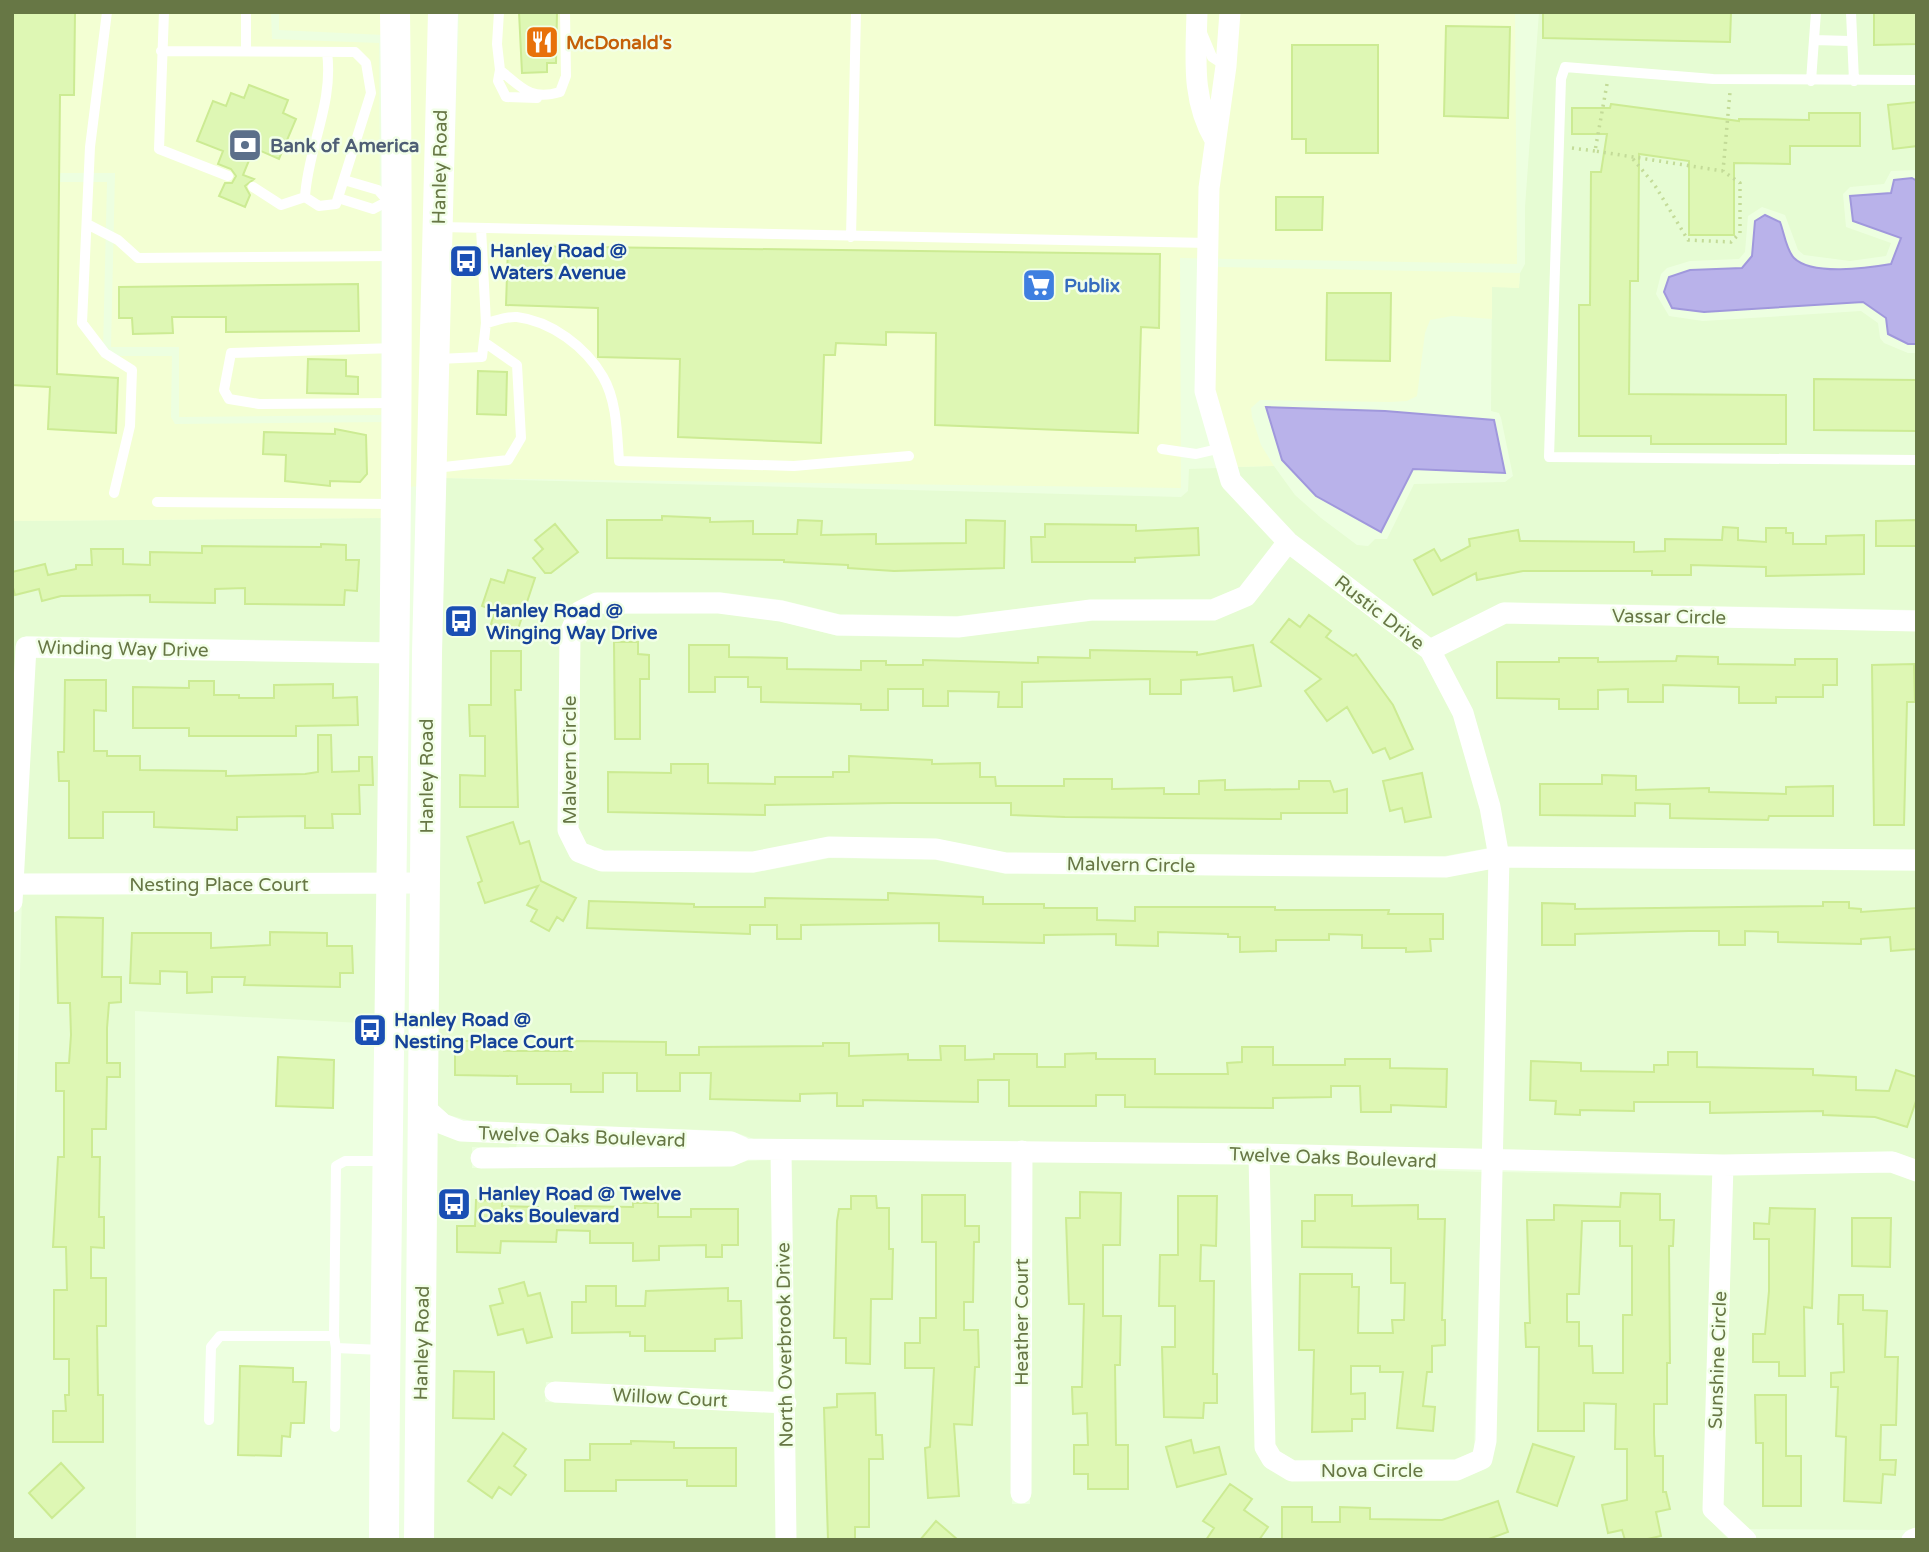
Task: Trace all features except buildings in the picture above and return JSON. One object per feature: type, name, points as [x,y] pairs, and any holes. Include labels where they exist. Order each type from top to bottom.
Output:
[{"type":"main road","name":"Hanley Road","points":[[384,1540],[386,1122],[398,403],[397,256],[392,198],[395,12]]},
{"type":"main road","name":"Hanley Road","points":[[419,1540],[430,534],[443,12]]},
{"type":"main road","points":[[397,509],[430,534]]},
{"type":"main road","points":[[386,1122],[399,1131],[406,1142],[406,1254],[411,1268],[422,1278]]},
{"type":"street","name":"Rustic Drive","points":[[1230,12],[1226,66],[1209,188],[1205,391],[1231,481],[1287,542],[1430,650],[1463,713],[1490,807],[1499,857],[1492,1161]]},
{"type":"street","points":[[1197,17],[1195,87],[1203,120],[1215,140]]},
{"type":"street","name":"Malvern Circle","points":[[1287,542],[1270,569],[1246,596],[1213,610],[1091,610],[958,626],[838,625],[781,611],[719,603],[597,603],[579,612],[570,633],[568,830],[579,852],[601,861],[753,862],[829,847],[936,849],[1006,863],[1446,867],[1499,857]]},
{"type":"street","name":"Vassar Circle","points":[[1430,650],[1504,613],[1917,621]]},
{"type":"street","name":"Winding Way Drive","points":[[12,902],[26,647],[393,653]]},
{"type":"street","points":[[1499,857],[1917,860]]},
{"type":"street","name":"Nesting Place Court","points":[[13,884],[425,883]]},
{"type":"street","name":"Twelve Oaks Boulevard","points":[[423,1106],[451,1128],[731,1142],[747,1149],[1259,1154],[1723,1166],[1892,1161],[1917,1171]]},
{"type":"street","points":[[525,1158],[526,1133]]},
{"type":"street","name":"Twelve Oaks Boulevard","points":[[481,1158],[731,1156],[747,1149]]},
{"type":"street","name":"North Overbrook Drive","points":[[781,1150],[786,1540]]},
{"type":"street","name":"Heather Court","points":[[1021,1493],[1022,1151]]},
{"type":"street","name":"Nova Circle","points":[[1259,1154],[1265,1447],[1272,1460],[1292,1471],[1457,1470],[1482,1460],[1486,1441],[1492,1161]]},
{"type":"street","name":"Sunshine Circle","points":[[1723,1166],[1713,1509],[1746,1540]]},
{"type":"street","name":"Willow Court","points":[[555,1392],[786,1403]]},
{"type":"lane","points":[[107,12],[90,147],[82,323],[105,353],[132,370],[130,426],[114,493]]},
{"type":"lane","points":[[164,12],[159,149],[228,176]]},
{"type":"lane","points":[[246,12],[246,51]]},
{"type":"lane","points":[[499,12],[498,81],[506,97],[543,97],[560,92],[566,76],[565,12]]},
{"type":"lane","points":[[852,236],[856,12]]},
{"type":"lane","points":[[1811,81],[1816,12]]},
{"type":"lane","points":[[1851,12],[1850,41],[1854,81]]},
{"type":"lane","points":[[1197,17],[1212,57],[1226,66]]},
{"type":"lane","points":[[1814,40],[1850,41]]},
{"type":"lane","points":[[161,51],[355,52],[366,64],[370,81],[368,103],[336,204],[319,206],[305,197]]},
{"type":"lane","points":[[305,197],[306,175],[320,135],[329,89],[327,52]]},
{"type":"lane","points":[[1917,80],[1731,79],[1565,67],[1561,79],[1549,457],[1917,460]]},
{"type":"lane","points":[[500,70],[525,91],[543,97]]},
{"type":"lane","points":[[344,180],[378,190],[392,198]]},
{"type":"lane","points":[[253,187],[281,205],[305,197]]},
{"type":"lane","points":[[338,198],[373,209],[392,198]]},
{"type":"lane","points":[[87,225],[118,240],[138,258],[397,256]]},
{"type":"lane","points":[[438,227],[1208,243]]},
{"type":"lane","points":[[435,359],[482,357],[486,323],[481,228]]},
{"type":"lane","points":[[486,323],[516,317],[548,325],[570,340],[603,377],[614,411],[620,461],[794,466],[909,456]]},
{"type":"lane","points":[[432,468],[508,460],[521,438],[517,365],[484,342]]},
{"type":"lane","points":[[398,348],[231,353],[224,390],[229,399],[259,404],[398,403]]},
{"type":"lane","points":[[1162,449],[1196,454],[1222,448]]},
{"type":"lane","points":[[157,502],[397,509]]},
{"type":"lane","points":[[335,1427],[336,1166],[345,1161],[386,1161]]},
{"type":"lane","points":[[209,1420],[211,1347],[220,1336],[335,1342],[385,1350]]},
{"type":"path","points":[[1595,151],[1610,69]]},
{"type":"path","points":[[1723,171],[1731,79]]},
{"type":"path","points":[[1559,146],[1723,171],[1741,183],[1741,233],[1731,242],[1688,240],[1654,184],[1633,159]]},
{"type":"shaded area","points":[[12,12],[271,12],[272,39],[379,43],[381,415],[179,417],[179,347],[111,347],[115,173],[12,173]]},
{"type":"shaded area","points":[[279,12],[386,12],[384,35],[279,30]]},
{"type":"shaded area","points":[[404,12],[434,12],[422,486],[407,487]]},
{"type":"shaded area","points":[[459,12],[1515,12],[1517,264],[1180,258],[1181,488],[444,478]]},
{"type":"shaded area","points":[[1539,12],[1917,12],[1917,170],[1891,171],[1884,184],[1850,187],[1843,194],[1846,227],[1891,243],[1886,256],[1850,261],[1804,255],[1798,250],[1785,215],[1762,207],[1748,216],[1745,252],[1739,259],[1690,261],[1667,268],[1661,274],[1656,294],[1669,316],[1703,321],[1861,311],[1878,323],[1880,338],[1884,343],[1908,353],[1917,353],[1917,610],[1504,602],[1431,638],[1293,534],[1239,475],[1237,467],[1274,466],[1295,495],[1321,518],[1357,545],[1368,546],[1375,539],[1387,539],[1414,484],[1505,482],[1513,476],[1501,418],[1499,413],[1491,411],[1492,286],[1519,288],[1520,273],[1525,264],[1525,207]]},
{"type":"shaded area","points":[[1912,178],[1917,181],[1917,344],[1908,344],[1888,334],[1886,318],[1863,302],[1704,312],[1672,308],[1664,292],[1669,277],[1690,270],[1742,268],[1752,256],[1755,221],[1765,215],[1780,222],[1789,250],[1802,264],[1841,269],[1891,264],[1901,238],[1853,221],[1850,196],[1891,193],[1894,180]]},
{"type":"shaded area","points":[[12,182],[107,182],[103,349],[111,356],[172,356],[171,417],[175,424],[386,422],[385,518],[12,521]]},
{"type":"shaded area","points":[[1217,267],[1520,273],[1519,288],[1492,287],[1492,319],[1452,316],[1430,320],[1425,333],[1417,396],[1407,401],[1390,402],[1260,400],[1251,408],[1252,417],[1261,445],[1274,466],[1237,467],[1214,390]]},
{"type":"shaded area","points":[[1266,407],[1385,411],[1494,420],[1505,473],[1413,469],[1381,532],[1316,496],[1282,460]]},
{"type":"shaded area","points":[[1218,468],[1275,543],[1241,587],[1211,599],[1090,600],[957,616],[839,614],[782,600],[719,592],[597,593],[575,603],[558,830],[601,871],[753,873],[830,858],[936,860],[1006,874],[1446,877],[1489,869],[1483,1151],[1268,1144],[754,1139],[731,1131],[471,1121],[448,1115],[433,1101],[444,478],[1181,497],[1188,491],[1189,469]]},
{"type":"shaded area","points":[[385,518],[384,642],[26,636],[16,647],[12,719],[12,521]]},
{"type":"shaded area","points":[[1290,556],[1422,657],[1454,717],[1481,810],[1488,848],[1445,856],[1007,853],[937,839],[752,852],[603,850],[585,843],[577,827],[579,635],[586,620],[599,614],[718,613],[779,621],[838,636],[958,637],[1091,621],[1213,620],[1253,603]]},
{"type":"shaded area","points":[[1506,623],[1917,631],[1917,850],[1507,846],[1443,655]]},
{"type":"shaded area","points":[[34,658],[384,663],[383,873],[23,874]]},
{"type":"shaded area","points":[[1508,867],[1917,871],[1917,1160],[1892,1151],[1723,1155],[1501,1151]]},
{"type":"shaded area","points":[[382,894],[379,1024],[135,1011],[136,1540],[12,1540],[12,1281],[22,895]]},
{"type":"shaded area","points":[[433,1128],[459,1141],[517,1143],[516,1148],[472,1147],[472,1168],[731,1166],[747,1161],[772,1160],[776,1392],[546,1382],[545,1402],[776,1413],[776,1540],[429,1540]]},
{"type":"shaded area","points":[[790,1160],[1012,1162],[1012,1504],[1030,1504],[1031,1162],[1249,1165],[1264,1465],[1292,1481],[1457,1481],[1485,1469],[1491,1462],[1501,1172],[1713,1176],[1706,1516],[1729,1540],[795,1540]]},
{"type":"shaded area","points":[[1268,1165],[1482,1172],[1474,1452],[1455,1459],[1294,1460],[1278,1451],[1274,1444]]},
{"type":"shaded area","points":[[1891,1172],[1917,1182],[1917,1527],[1907,1530],[1749,1529],[1722,1505],[1732,1176]]},
{"type":"place","name":"McDonald's","points":[[542,42]]},
{"type":"place","name":"Bank of America","points":[[245,145]]},
{"type":"place","name":"Hanley Road @ Waters Avenue","points":[[466,261]]},
{"type":"place","name":"Publix","points":[[1039,285]]},
{"type":"place","name":"Hanley Road @ Winging Way Drive","points":[[461,621]]},
{"type":"place","name":"Hanley Road @ Nesting Place Court","points":[[370,1030]]},
{"type":"place","name":"Hanley Road @ Twelve Oaks Boulevard","points":[[454,1204]]}]
